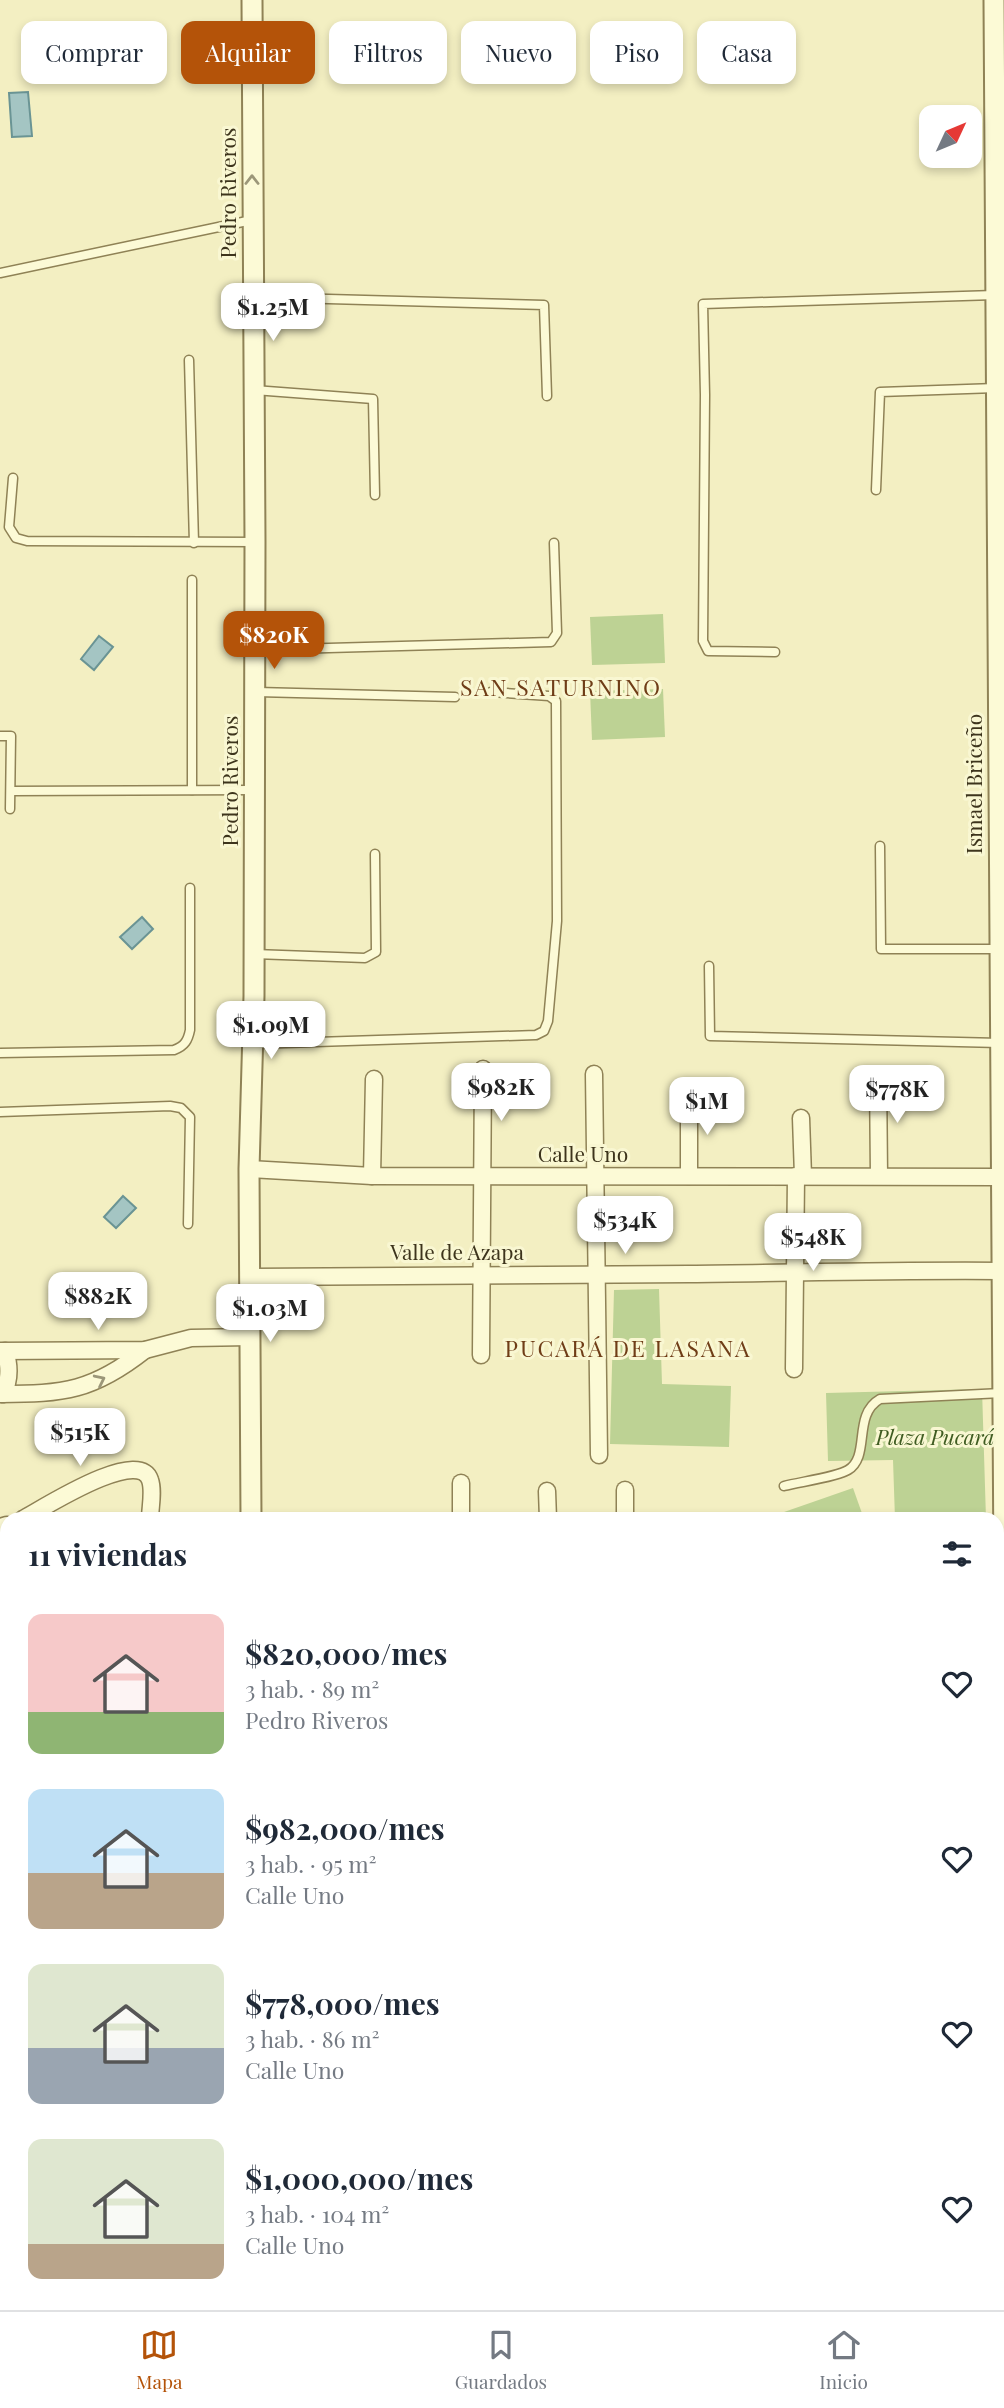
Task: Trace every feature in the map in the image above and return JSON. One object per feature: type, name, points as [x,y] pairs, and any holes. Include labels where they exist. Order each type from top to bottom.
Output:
[{"type":"street","name":"Pedro Riveros","points":[[251,1512],[249,1169],[254,954],[255,542],[252,0]]},
{"type":"street","name":"Ismael Briceño","points":[[994,0],[1001,856],[999,949],[1002,1512]]},
{"type":"street","points":[[481,1355],[483,1069]]},
{"type":"street","points":[[594,1074],[599,1455]]},
{"type":"street","points":[[878,1075],[879,1177]]},
{"type":"street","points":[[372,1176],[374,1079]]},
{"type":"street","points":[[689,1099],[689,1176]]},
{"type":"street","points":[[794,1369],[802,1118]]},
{"type":"street","name":"Calle Uno","points":[[249,1169],[372,1176],[1001,1177]]},
{"type":"street","name":"Valle de Azapa","points":[[250,1277],[1002,1271]]},
{"type":"street","points":[[1,1394],[9,1380],[9,1370],[2,1351],[145,1350],[191,1338],[250,1337]]},
{"type":"street","points":[[1,1394],[57,1392],[81,1388],[107,1377],[145,1350]]},
{"type":"street","points":[[36,1512],[111,1473],[135,1469],[144,1472],[150,1480],[150,1512]]},
{"type":"street","points":[[461,1483],[461,1512]]},
{"type":"street","points":[[625,1490],[625,1512]]},
{"type":"street","points":[[547,1491],[548,1512]]},
{"type":"lane","points":[[0,273],[252,220]]},
{"type":"lane","points":[[775,652],[708,651],[703,641],[703,304],[995,295]]},
{"type":"lane","points":[[253,298],[544,305],[547,396]]},
{"type":"lane","points":[[189,360],[194,543]]},
{"type":"lane","points":[[876,490],[880,392],[996,388]]},
{"type":"lane","points":[[254,390],[373,399],[375,495]]},
{"type":"lane","points":[[13,478],[9,527],[16,538],[27,541],[255,542]]},
{"type":"lane","points":[[254,650],[551,642],[557,633],[554,543]]},
{"type":"lane","points":[[192,580],[192,790]]},
{"type":"lane","points":[[254,692],[456,697]]},
{"type":"lane","points":[[251,1044],[536,1035],[544,1031],[548,1021],[557,921],[556,701],[549,696],[491,692]]},
{"type":"lane","points":[[0,736],[11,736],[10,809]]},
{"type":"lane","points":[[11,791],[253,790]]},
{"type":"lane","points":[[880,846],[881,950],[999,949]]},
{"type":"lane","points":[[254,954],[365,958],[376,952],[375,854]]},
{"type":"lane","points":[[0,1053],[174,1050],[181,1047],[188,1040],[190,1030],[190,888]]},
{"type":"lane","points":[[709,966],[710,1036],[1000,1043]]},
{"type":"lane","points":[[0,1112],[170,1106],[181,1108],[190,1117],[188,1224]]},
{"type":"lane","points":[[784,1486],[847,1471],[857,1459],[866,1411],[872,1403],[880,1399],[1002,1393]]},
{"type":"green space","points":[[663,614],[665,663],[592,665],[590,617]]},
{"type":"green space","points":[[663,689],[665,737],[592,740],[590,691]]},
{"type":"green space","points":[[659,1289],[662,1384],[731,1386],[729,1447],[610,1444],[614,1290]]},
{"type":"green space","name":"Plaza Pucará","points":[[982,1389],[986,1512],[895,1512],[893,1460],[828,1461],[826,1393]]},
{"type":"green space","points":[[853,1488],[862,1512],[784,1512]]},
{"type":"water","points":[[28,92],[32,136],[12,137],[9,93]]},
{"type":"water","points":[[99,636],[113,647],[94,670],[81,659]]},
{"type":"water","points":[[142,917],[153,929],[132,949],[120,937]]},
{"type":"water","points":[[123,1196],[136,1208],[116,1228],[104,1217]]},
{"type":"district","name":"SAN SATURNINO","points":[[561,688]]},
{"type":"district","name":"PUCARÁ DE LASANA","points":[[628,1349]]}]
